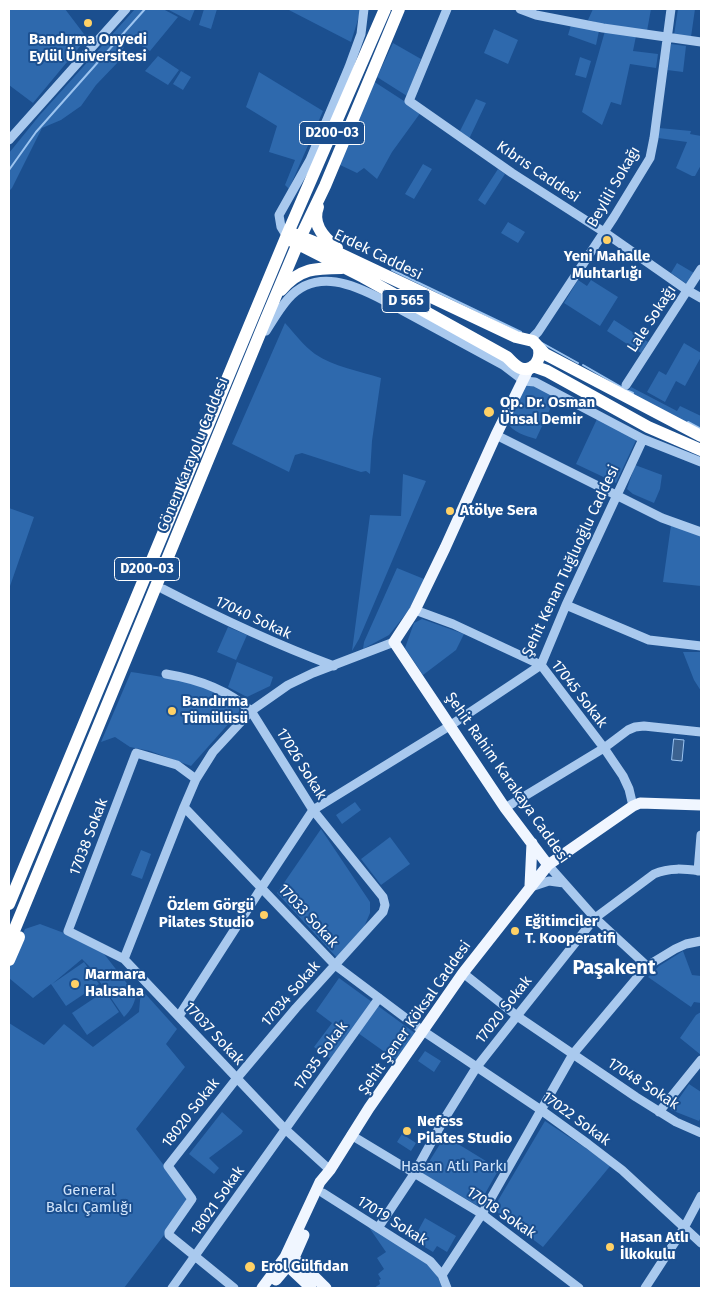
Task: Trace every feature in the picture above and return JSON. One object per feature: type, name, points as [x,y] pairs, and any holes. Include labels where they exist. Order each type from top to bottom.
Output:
[{"type":"highway","name":"Gönen Karayolu Caddesi","points":[[9,904],[287,235],[376,32],[384,9]]},
{"type":"highway","name":"Gönen Karayolu Caddesi","points":[[9,943],[266,319],[325,186],[398,9]]},
{"type":"highway","points":[[325,186],[316,212],[316,220],[325,238],[347,263]]},
{"type":"highway","name":"D 565","points":[[287,235],[300,240]]},
{"type":"highway","name":"Erdek Caddesi","points":[[300,240],[347,263],[533,341],[545,354],[701,436]]},
{"type":"highway","points":[[273,303],[289,281],[307,270],[347,263]]},
{"type":"highway","name":"Erdek Caddesi","points":[[347,263],[524,371],[547,371],[648,427],[701,450]]},
{"type":"highway","points":[[518,341],[533,341],[539,359],[524,371],[510,353],[511,348],[518,341]]},
{"type":"highway","points":[[9,960],[100,741],[109,702]]},
{"type":"main road","points":[[394,642],[415,610],[445,548],[524,371]]},
{"type":"main road","name":"Şehit Rahim Karakaya Caddesi","points":[[394,642],[505,808],[548,865]]},
{"type":"main road","name":"Şehit Şener Köksal Caddesi","points":[[289,1261],[316,1189],[351,1135],[463,973],[548,865],[640,803],[701,805]]},
{"type":"main road","points":[[530,887],[532,843]]},
{"type":"main road","name":"Şehit Şener Köksal Caddesi","points":[[289,1261],[323,1193],[330,1170]]},
{"type":"main road","points":[[262,1288],[289,1261]]},
{"type":"main road","points":[[267,1288],[289,1261]]},
{"type":"main road","points":[[289,1261],[311,1288]]},
{"type":"main road","points":[[289,1261],[326,1288]]},
{"type":"street","points":[[9,140],[126,9]]},
{"type":"street","points":[[266,319],[292,247],[281,227],[280,216],[310,160],[350,68],[361,34],[364,9]]},
{"type":"street","name":"Kıbrıs Caddesi","points":[[446,9],[409,101],[512,173],[604,232],[701,298]]},
{"type":"street","points":[[520,9],[536,15],[667,38],[701,42]]},
{"type":"street","name":"Beylili Sokağı","points":[[533,341],[650,158],[671,9]]},
{"type":"street","name":"Lale Sokağı","points":[[626,385],[701,269]]},
{"type":"street","points":[[254,348],[292,294],[314,282],[335,281],[368,292],[503,365],[524,371],[535,382],[643,439],[701,462]]},
{"type":"street","points":[[496,435],[616,497],[662,518],[701,532]]},
{"type":"street","name":"Şehit Kenan Tuğluoğlu Caddesi","points":[[178,1016],[313,810],[451,725],[541,665],[566,605],[643,439]]},
{"type":"street","name":"17040 Sokak","points":[[163,589],[234,625],[288,649],[334,666]]},
{"type":"street","points":[[566,605],[648,640],[701,646]]},
{"type":"street","name":"17045 Sokak","points":[[415,610],[468,630],[541,665],[604,748],[629,789],[633,806]]},
{"type":"street","points":[[124,959],[196,779],[213,752],[251,710],[288,685],[312,673],[394,642]]},
{"type":"street","name":"17026 Sokak","points":[[166,674],[189,678],[212,687],[240,701],[251,710],[313,810],[384,897],[385,905]]},
{"type":"street","points":[[505,808],[604,748],[628,730],[639,726],[701,732]]},
{"type":"street","name":"17038 Sokak","points":[[68,930],[136,753],[176,765],[196,779]]},
{"type":"street","name":"17033 Sokak","points":[[184,807],[336,964],[423,1031]]},
{"type":"street","points":[[700,871],[701,835]]},
{"type":"street","name":"Şehit Rahim Karakaya Caddesi","points":[[548,865],[595,918],[647,966]]},
{"type":"street","name":"17020 Sokak","points":[[378,1228],[414,1174],[443,1121],[476,1068],[595,918],[643,881],[659,872],[674,869],[700,871]]},
{"type":"street","points":[[530,887],[549,880],[564,883]]},
{"type":"street","name":"17034 Sokak","points":[[237,1078],[383,912],[385,905]]},
{"type":"street","name":"17037 Sokak","points":[[68,930],[124,959],[285,1129],[330,1170]]},
{"type":"street","points":[[447,1288],[442,1275],[482,1214],[573,1054],[647,966],[675,949],[686,944],[701,941]]},
{"type":"street","points":[[463,973],[517,1016],[573,1054]]},
{"type":"street","name":"17035 Sokak","points":[[285,1129],[380,998]]},
{"type":"street","name":"17022 Sokak","points":[[423,1031],[541,1110],[622,1170],[701,1244]]},
{"type":"street","name":"17048 Sokak","points":[[573,1054],[659,1112],[701,1133]]},
{"type":"street","points":[[659,1112],[701,1060]]},
{"type":"street","name":"18020 Sokak","points":[[195,1258],[169,1235],[169,1232],[192,1199],[168,1166],[237,1078]]},
{"type":"street","name":"18021 Sokak","points":[[172,1288],[285,1129]]},
{"type":"street","name":"17018 Sokak","points":[[351,1135],[482,1214],[580,1288]]},
{"type":"street","name":"17019 Sokak","points":[[323,1193],[430,1261],[442,1275]]},
{"type":"street","points":[[645,1288],[684,1228],[701,1196]]},
{"type":"street","points":[[195,1258],[234,1288]]},
{"type":"green space","points":[[9,9],[65,9],[87,38],[33,103],[9,85]]},
{"type":"green space","points":[[135,9],[163,9],[178,17],[150,51],[127,37],[119,61],[96,85],[81,106],[61,120],[42,128],[9,191],[9,153],[39,116]]},
{"type":"green space","points":[[167,9],[195,9],[190,21]]},
{"type":"green space","points":[[204,9],[217,9],[211,29],[199,25]]},
{"type":"green space","points":[[287,9],[360,9],[360,13],[351,42]]},
{"type":"green space","points":[[593,9],[651,9],[647,31],[588,20]]},
{"type":"green space","points":[[678,9],[695,9],[691,37],[674,35]]},
{"type":"green space","points":[[571,25],[599,31],[596,45],[568,35]]},
{"type":"green space","points":[[494,29],[518,40],[508,64],[484,53]]},
{"type":"green space","points":[[605,31],[636,36],[633,51],[658,54],[656,68],[630,64],[621,105],[611,102],[602,125],[582,112]]},
{"type":"green space","points":[[393,43],[421,59],[407,96],[377,77]]},
{"type":"green space","points":[[671,44],[686,46],[683,72],[667,70]]},
{"type":"green space","points":[[158,56],[179,70],[168,85],[145,71]]},
{"type":"green space","points":[[580,57],[591,61],[586,78],[575,75]]},
{"type":"green space","points":[[181,71],[191,77],[183,90],[173,84]]},
{"type":"green space","points":[[259,72],[323,111],[289,189],[285,185],[295,160],[269,152],[277,126],[246,107]]},
{"type":"green space","points":[[373,81],[421,112],[392,152],[377,179],[364,168],[357,173],[338,164]]},
{"type":"green space","points":[[476,99],[486,103],[469,139],[460,131]]},
{"type":"green space","points":[[659,128],[691,131],[690,134],[701,136],[701,165],[695,176],[676,168],[687,142],[658,138]]},
{"type":"green space","points":[[423,164],[432,169],[414,199],[405,194]]},
{"type":"green space","points":[[498,169],[505,174],[485,205],[478,200]]},
{"type":"green space","points":[[508,222],[525,232],[518,243],[501,233]]},
{"type":"green space","points":[[677,263],[694,273],[687,284],[671,273]]},
{"type":"green space","points":[[578,280],[587,286],[591,280],[618,297],[600,326],[564,303]]},
{"type":"green space","points":[[614,320],[648,342],[641,353],[607,331]]},
{"type":"green space","points":[[285,323],[315,354],[339,365],[381,378],[372,441],[370,474],[366,471],[361,472],[302,453],[295,455],[289,472],[232,444]]},
{"type":"green space","points":[[684,343],[701,353],[701,357],[685,386],[676,381],[665,402],[647,392],[659,371],[666,375]]},
{"type":"green space","points":[[524,383],[534,383],[557,394],[536,439],[516,431],[507,422]]},
{"type":"green space","points":[[631,387],[677,411],[680,406],[701,416],[701,433],[626,394]]},
{"type":"green space","points":[[597,419],[637,438],[616,483],[576,464]]},
{"type":"green space","points":[[635,465],[662,475],[660,489],[654,503],[633,494],[627,489]]},
{"type":"green space","points":[[403,474],[426,481],[359,639],[352,651],[370,515],[401,516]]},
{"type":"green space","points":[[9,508],[34,517],[9,589]]},
{"type":"green space","points":[[671,525],[701,536],[701,586],[663,582]]},
{"type":"green space","points":[[397,568],[424,579],[409,610],[389,635],[363,649],[364,642]]},
{"type":"green space","points":[[422,619],[464,634],[456,650],[423,675],[405,648],[414,623]]},
{"type":"green space","points":[[228,627],[247,635],[236,660],[217,652]]},
{"type":"green space","points":[[683,652],[701,652],[701,691],[694,680]]},
{"type":"green space","points":[[237,662],[273,677],[270,686],[247,697],[228,687]]},
{"type":"green space","name":"Bandırma Tümülüsü","points":[[131,672],[187,682],[214,691],[239,705],[239,712],[191,766],[150,751],[130,747],[115,737],[101,742]]},
{"type":"green space","points":[[355,802],[361,810],[342,824],[336,815]]},
{"type":"green space","points":[[321,829],[370,902],[370,913],[364,927],[339,960],[277,893]]},
{"type":"green space","points":[[390,837],[410,864],[381,885],[361,859]]},
{"type":"green space","points":[[141,850],[151,854],[142,879],[131,875]]},
{"type":"green space","points":[[40,924],[72,936],[101,950],[136,995],[132,1007],[124,1017],[89,966],[82,959],[52,984],[84,962],[99,984],[66,1006],[51,984],[33,998],[9,978],[9,966],[25,929]]},
{"type":"green space","points":[[683,951],[692,975],[701,976],[701,1003],[694,1002],[691,1007],[648,977],[659,966]]},
{"type":"green space","points":[[339,978],[372,1002],[331,1059],[314,1047],[332,1023],[316,1011]]},
{"type":"green space","name":"General Balcı Çamlığı","points":[[141,989],[177,1029],[166,1044],[185,1067],[136,1129],[189,1202],[124,1288],[9,1288],[9,1023],[44,1045],[64,1024],[93,1047],[139,1012]]},
{"type":"green space","name":"Marmara Halısaha","points":[[105,991],[119,1012],[87,1035],[72,1013]]},
{"type":"green space","points":[[378,1006],[415,1033],[396,1060],[358,1033]]},
{"type":"green space","points":[[701,1012],[701,1055],[680,1038],[696,1015]]},
{"type":"green space","points":[[425,1051],[441,1061],[434,1072],[418,1061]]},
{"type":"green space","points":[[689,1084],[701,1092],[701,1117],[699,1121],[671,1110]]},
{"type":"green space","points":[[222,1112],[243,1131],[209,1158],[219,1168],[214,1174],[189,1154]]},
{"type":"green space","points":[[545,1121],[611,1165],[543,1247],[493,1209]]},
{"type":"green space","points":[[402,1134],[416,1143],[411,1151],[397,1142]]},
{"type":"green space","name":"Hasan Atlı Parkı","points":[[445,1136],[499,1169],[478,1206],[422,1173]]},
{"type":"green space","points":[[425,1218],[456,1236],[447,1252],[437,1246],[433,1252],[413,1240]]},
{"type":"green space","points":[[368,1226],[422,1258],[438,1277],[442,1288],[374,1288],[380,1284],[379,1280],[381,1279],[378,1274],[384,1269],[377,1258],[386,1252]]},
{"type":"shaded area","points":[[674,739],[684,740],[682,761],[672,760]]},
{"type":"waterway","points":[[9,170],[36,132],[145,9]]},
{"type":"waterway","points":[[392,270],[521,332]]},
{"type":"waterway","points":[[542,343],[578,363]]},
{"type":"waterway","points":[[583,365],[623,388]]},
{"type":"waterway","points":[[626,390],[633,393]]},
{"type":"waterway","points":[[688,422],[701,429]]},
{"type":"place","name":"Bandırma Onyedi Eylül Üniversitesi","points":[[88,23]]},
{"type":"place","name":"Yeni Mahalle Muhtarlığı","points":[[607,240]]},
{"type":"place","name":"Op. Dr. Osman Ünsal Demir","points":[[489,412]]},
{"type":"place","name":"Atölye Sera","points":[[450,511]]},
{"type":"place","name":"Bandırma Tümülüsü","points":[[172,711]]},
{"type":"place","name":"Özlem Görgü Pilates Studio","points":[[264,915]]},
{"type":"place","name":"Eğitimciler T. Kooperatifi","points":[[515,931]]},
{"type":"place","name":"Marmara Halısaha","points":[[75,984]]},
{"type":"place","name":"Nefess Pilates Studio","points":[[407,1131]]},
{"type":"place","name":"Hasan Atlı İlkokulu","points":[[610,1247]]},
{"type":"place","name":"Erol Gülfidan","points":[[250,1267]]},
{"type":"district","name":"Paşakent","points":[[614,968]]}]
